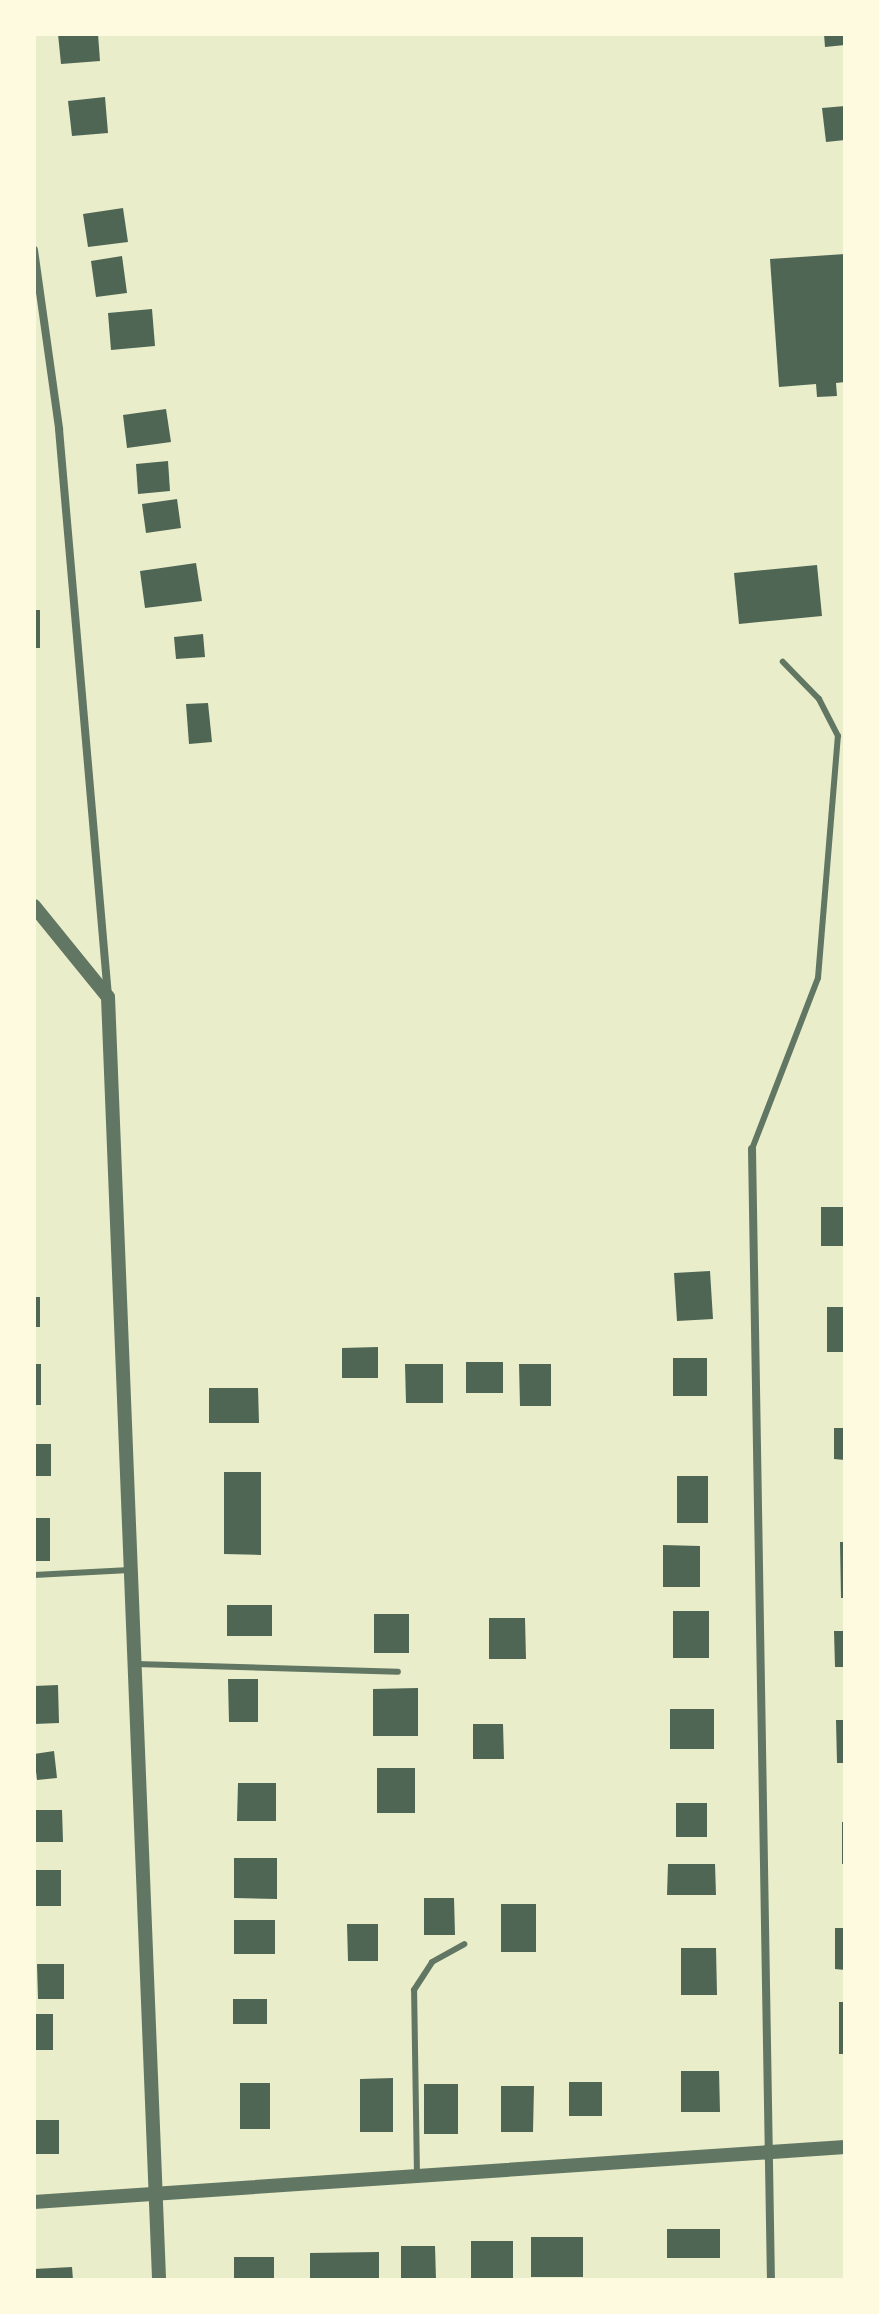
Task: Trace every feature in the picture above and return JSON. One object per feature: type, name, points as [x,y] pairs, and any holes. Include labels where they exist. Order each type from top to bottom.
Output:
[{"type":"street","points":[[34,250],[59,429],[108,997],[158,2194],[159,2280]]},
{"type":"street","points":[[34,906],[108,997]]},
{"type":"street","points":[[752,1149],[771,2280]]},
{"type":"street","points":[[34,2202],[845,2147]]},
{"type":"lane","points":[[752,1149],[818,978],[838,736],[819,699],[783,662]]},
{"type":"lane","points":[[34,1575],[132,1570]]},
{"type":"lane","points":[[136,1664],[398,1672]]},
{"type":"lane","points":[[417,2176],[414,1990],[432,1962],[464,1944]]},
{"type":"building","points":[[58,34],[98,34],[100,61],[61,64]]},
{"type":"building","points":[[824,34],[845,34],[845,45],[825,47]]},
{"type":"building","points":[[105,97],[108,133],[72,136],[68,101]]},
{"type":"building","points":[[845,106],[845,140],[826,142],[822,108]]},
{"type":"building","points":[[123,208],[128,242],[88,247],[83,214]]},
{"type":"building","points":[[845,254],[845,382],[836,383],[837,396],[817,397],[816,384],[779,387],[770,259]]},
{"type":"building","points":[[122,256],[127,293],[96,297],[91,261]]},
{"type":"building","points":[[152,309],[155,346],[111,350],[108,313]]},
{"type":"building","points":[[166,409],[171,442],[127,448],[123,415]]},
{"type":"building","points":[[168,461],[170,491],[138,494],[136,464]]},
{"type":"building","points":[[177,499],[181,528],[146,533],[142,504]]},
{"type":"building","points":[[196,563],[202,601],[145,608],[140,571]]},
{"type":"building","points":[[817,565],[822,616],[739,624],[734,573]]},
{"type":"building","points":[[34,610],[40,610],[40,648],[34,648]]},
{"type":"building","points":[[203,634],[205,657],[176,659],[174,637]]},
{"type":"building","points":[[208,703],[212,742],[189,744],[186,704]]},
{"type":"building","points":[[821,1207],[845,1207],[845,1246],[821,1246]]},
{"type":"building","points":[[710,1271],[713,1319],[677,1321],[674,1273]]},
{"type":"building","points":[[34,1297],[40,1297],[40,1327],[34,1327]]},
{"type":"building","points":[[827,1307],[845,1307],[845,1352],[827,1352]]},
{"type":"building","points":[[378,1347],[378,1378],[342,1378],[342,1348]]},
{"type":"building","points":[[673,1358],[707,1358],[707,1396],[673,1396]]},
{"type":"building","points":[[466,1362],[503,1362],[503,1393],[466,1393]]},
{"type":"building","points":[[34,1364],[41,1364],[41,1405],[34,1405]]},
{"type":"building","points":[[405,1364],[443,1364],[443,1403],[406,1403]]},
{"type":"building","points":[[519,1364],[551,1364],[551,1406],[520,1406]]},
{"type":"building","points":[[209,1388],[258,1388],[259,1423],[209,1423]]},
{"type":"building","points":[[834,1428],[845,1428],[845,1460],[834,1459]]},
{"type":"building","points":[[34,1444],[51,1444],[51,1476],[34,1476]]},
{"type":"building","points":[[224,1472],[261,1472],[261,1555],[224,1554]]},
{"type":"building","points":[[677,1476],[708,1476],[708,1523],[677,1523]]},
{"type":"building","points":[[34,1518],[50,1518],[50,1561],[34,1561]]},
{"type":"building","points":[[840,1542],[845,1542],[845,1598],[841,1598]]},
{"type":"building","points":[[663,1545],[700,1546],[700,1587],[663,1587]]},
{"type":"building","points":[[227,1605],[272,1605],[272,1636],[227,1636]]},
{"type":"building","points":[[673,1611],[709,1611],[709,1658],[673,1658]]},
{"type":"building","points":[[374,1614],[409,1614],[409,1653],[374,1653]]},
{"type":"building","points":[[489,1618],[525,1618],[526,1659],[489,1659]]},
{"type":"building","points":[[834,1631],[845,1631],[845,1667],[835,1667]]},
{"type":"building","points":[[228,1679],[258,1679],[258,1722],[229,1722]]},
{"type":"building","points":[[58,1685],[59,1723],[34,1724],[34,1686]]},
{"type":"building","points":[[418,1688],[418,1736],[373,1736],[373,1689]]},
{"type":"building","points":[[670,1709],[714,1709],[714,1749],[670,1749]]},
{"type":"building","points":[[836,1720],[845,1720],[845,1763],[837,1763]]},
{"type":"building","points":[[473,1724],[503,1724],[504,1759],[473,1759]]},
{"type":"building","points":[[54,1751],[57,1778],[37,1780],[34,1754]]},
{"type":"building","points":[[377,1768],[415,1768],[415,1813],[377,1813]]},
{"type":"building","points":[[238,1783],[276,1783],[276,1821],[237,1821]]},
{"type":"building","points":[[676,1803],[707,1803],[707,1837],[676,1837]]},
{"type":"building","points":[[34,1810],[62,1810],[63,1842],[34,1842]]},
{"type":"building","points":[[842,1822],[845,1822],[845,1864],[842,1864]]},
{"type":"building","points":[[234,1858],[277,1858],[277,1899],[234,1898]]},
{"type":"building","points":[[668,1864],[715,1864],[716,1895],[667,1895]]},
{"type":"building","points":[[34,1870],[61,1870],[61,1906],[34,1906]]},
{"type":"building","points":[[424,1898],[454,1898],[455,1935],[424,1935]]},
{"type":"building","points":[[501,1904],[536,1904],[536,1952],[501,1952]]},
{"type":"building","points":[[234,1920],[275,1920],[275,1954],[234,1954]]},
{"type":"building","points":[[347,1924],[378,1924],[378,1961],[348,1961]]},
{"type":"building","points":[[835,1928],[845,1928],[845,1970],[835,1969]]},
{"type":"building","points":[[681,1948],[716,1948],[717,1995],[681,1995]]},
{"type":"building","points":[[37,1964],[64,1964],[64,1999],[38,1999]]},
{"type":"building","points":[[233,1999],[267,1999],[267,2024],[233,2024]]},
{"type":"building","points":[[839,2002],[845,2002],[845,2054],[839,2054]]},
{"type":"building","points":[[34,2014],[53,2014],[53,2050],[34,2050]]},
{"type":"building","points":[[681,2071],[719,2071],[720,2112],[681,2112]]},
{"type":"building","points":[[393,2078],[393,2132],[360,2132],[360,2079]]},
{"type":"building","points":[[569,2082],[602,2082],[602,2116],[569,2116]]},
{"type":"building","points":[[240,2083],[270,2083],[270,2129],[240,2129]]},
{"type":"building","points":[[424,2084],[458,2084],[458,2134],[424,2134]]},
{"type":"building","points":[[501,2086],[534,2086],[533,2132],[501,2132]]},
{"type":"building","points":[[34,2120],[59,2120],[59,2154],[34,2154]]},
{"type":"building","points":[[667,2229],[720,2229],[720,2258],[667,2258]]},
{"type":"building","points":[[531,2237],[583,2237],[583,2277],[531,2277]]},
{"type":"building","points":[[471,2241],[513,2241],[513,2280],[471,2280]]},
{"type":"building","points":[[401,2246],[435,2246],[436,2280],[401,2280]]},
{"type":"building","points":[[379,2252],[379,2280],[310,2280],[310,2253]]},
{"type":"building","points":[[234,2257],[274,2257],[274,2280],[234,2280]]},
{"type":"building","points":[[72,2267],[73,2280],[34,2280],[34,2269]]}]
